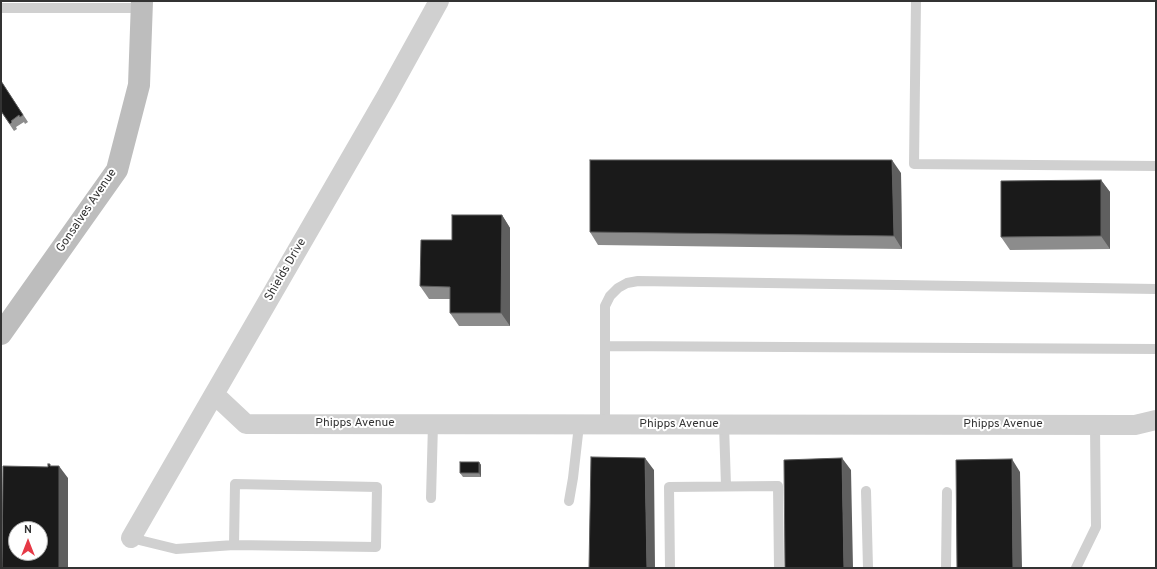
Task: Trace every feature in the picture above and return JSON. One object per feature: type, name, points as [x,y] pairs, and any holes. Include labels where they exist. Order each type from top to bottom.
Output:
[{"type":"street","name":"Shields Drive","points":[[131,538],[439,1]]},
{"type":"street","name":"Gonsalves Avenue","points":[[1,334],[117,170],[139,85],[142,5]]},
{"type":"street","name":"Phipps Avenue","points":[[214,394],[246,424],[1135,425],[1156,420]]},
{"type":"lane","points":[[916,1],[914,164],[1156,166]]},
{"type":"lane","points":[[1,8],[72,4],[142,5]]},
{"type":"lane","points":[[604,425],[605,306],[610,296],[618,288],[627,283],[1156,289]]},
{"type":"lane","points":[[605,346],[1156,349]]},
{"type":"lane","points":[[431,498],[432,424]]},
{"type":"lane","points":[[569,501],[579,425]]},
{"type":"lane","points":[[724,425],[726,486]]},
{"type":"lane","points":[[1076,568],[1096,527],[1095,425]]},
{"type":"lane","points":[[131,538],[176,550],[234,545],[376,547],[377,487],[235,484],[234,545]]},
{"type":"lane","points":[[670,568],[670,487],[726,486],[778,486],[779,568]]},
{"type":"lane","points":[[866,491],[868,568]]},
{"type":"lane","points":[[946,492],[946,568]]},
{"type":"building","points":[[1,81],[23,115],[20,117],[19,115],[11,121],[12,122],[10,124],[1,111]]},
{"type":"building","points":[[590,160],[892,160],[894,236],[590,232]]},
{"type":"building","points":[[1101,180],[1101,236],[1001,237],[1001,181]]},
{"type":"building","points":[[452,215],[502,215],[501,313],[450,313],[450,287],[420,286],[421,240],[452,240]]},
{"type":"building","points":[[591,457],[645,458],[647,568],[589,568]]},
{"type":"building","points":[[842,458],[844,568],[785,568],[784,460]]},
{"type":"building","points":[[1012,459],[1013,568],[957,568],[956,460]]},
{"type":"building","points":[[460,462],[479,462],[479,473],[460,473]]},
{"type":"building","points":[[48,464],[50,464],[50,466],[59,466],[59,568],[2,568],[3,466],[48,467]]}]
